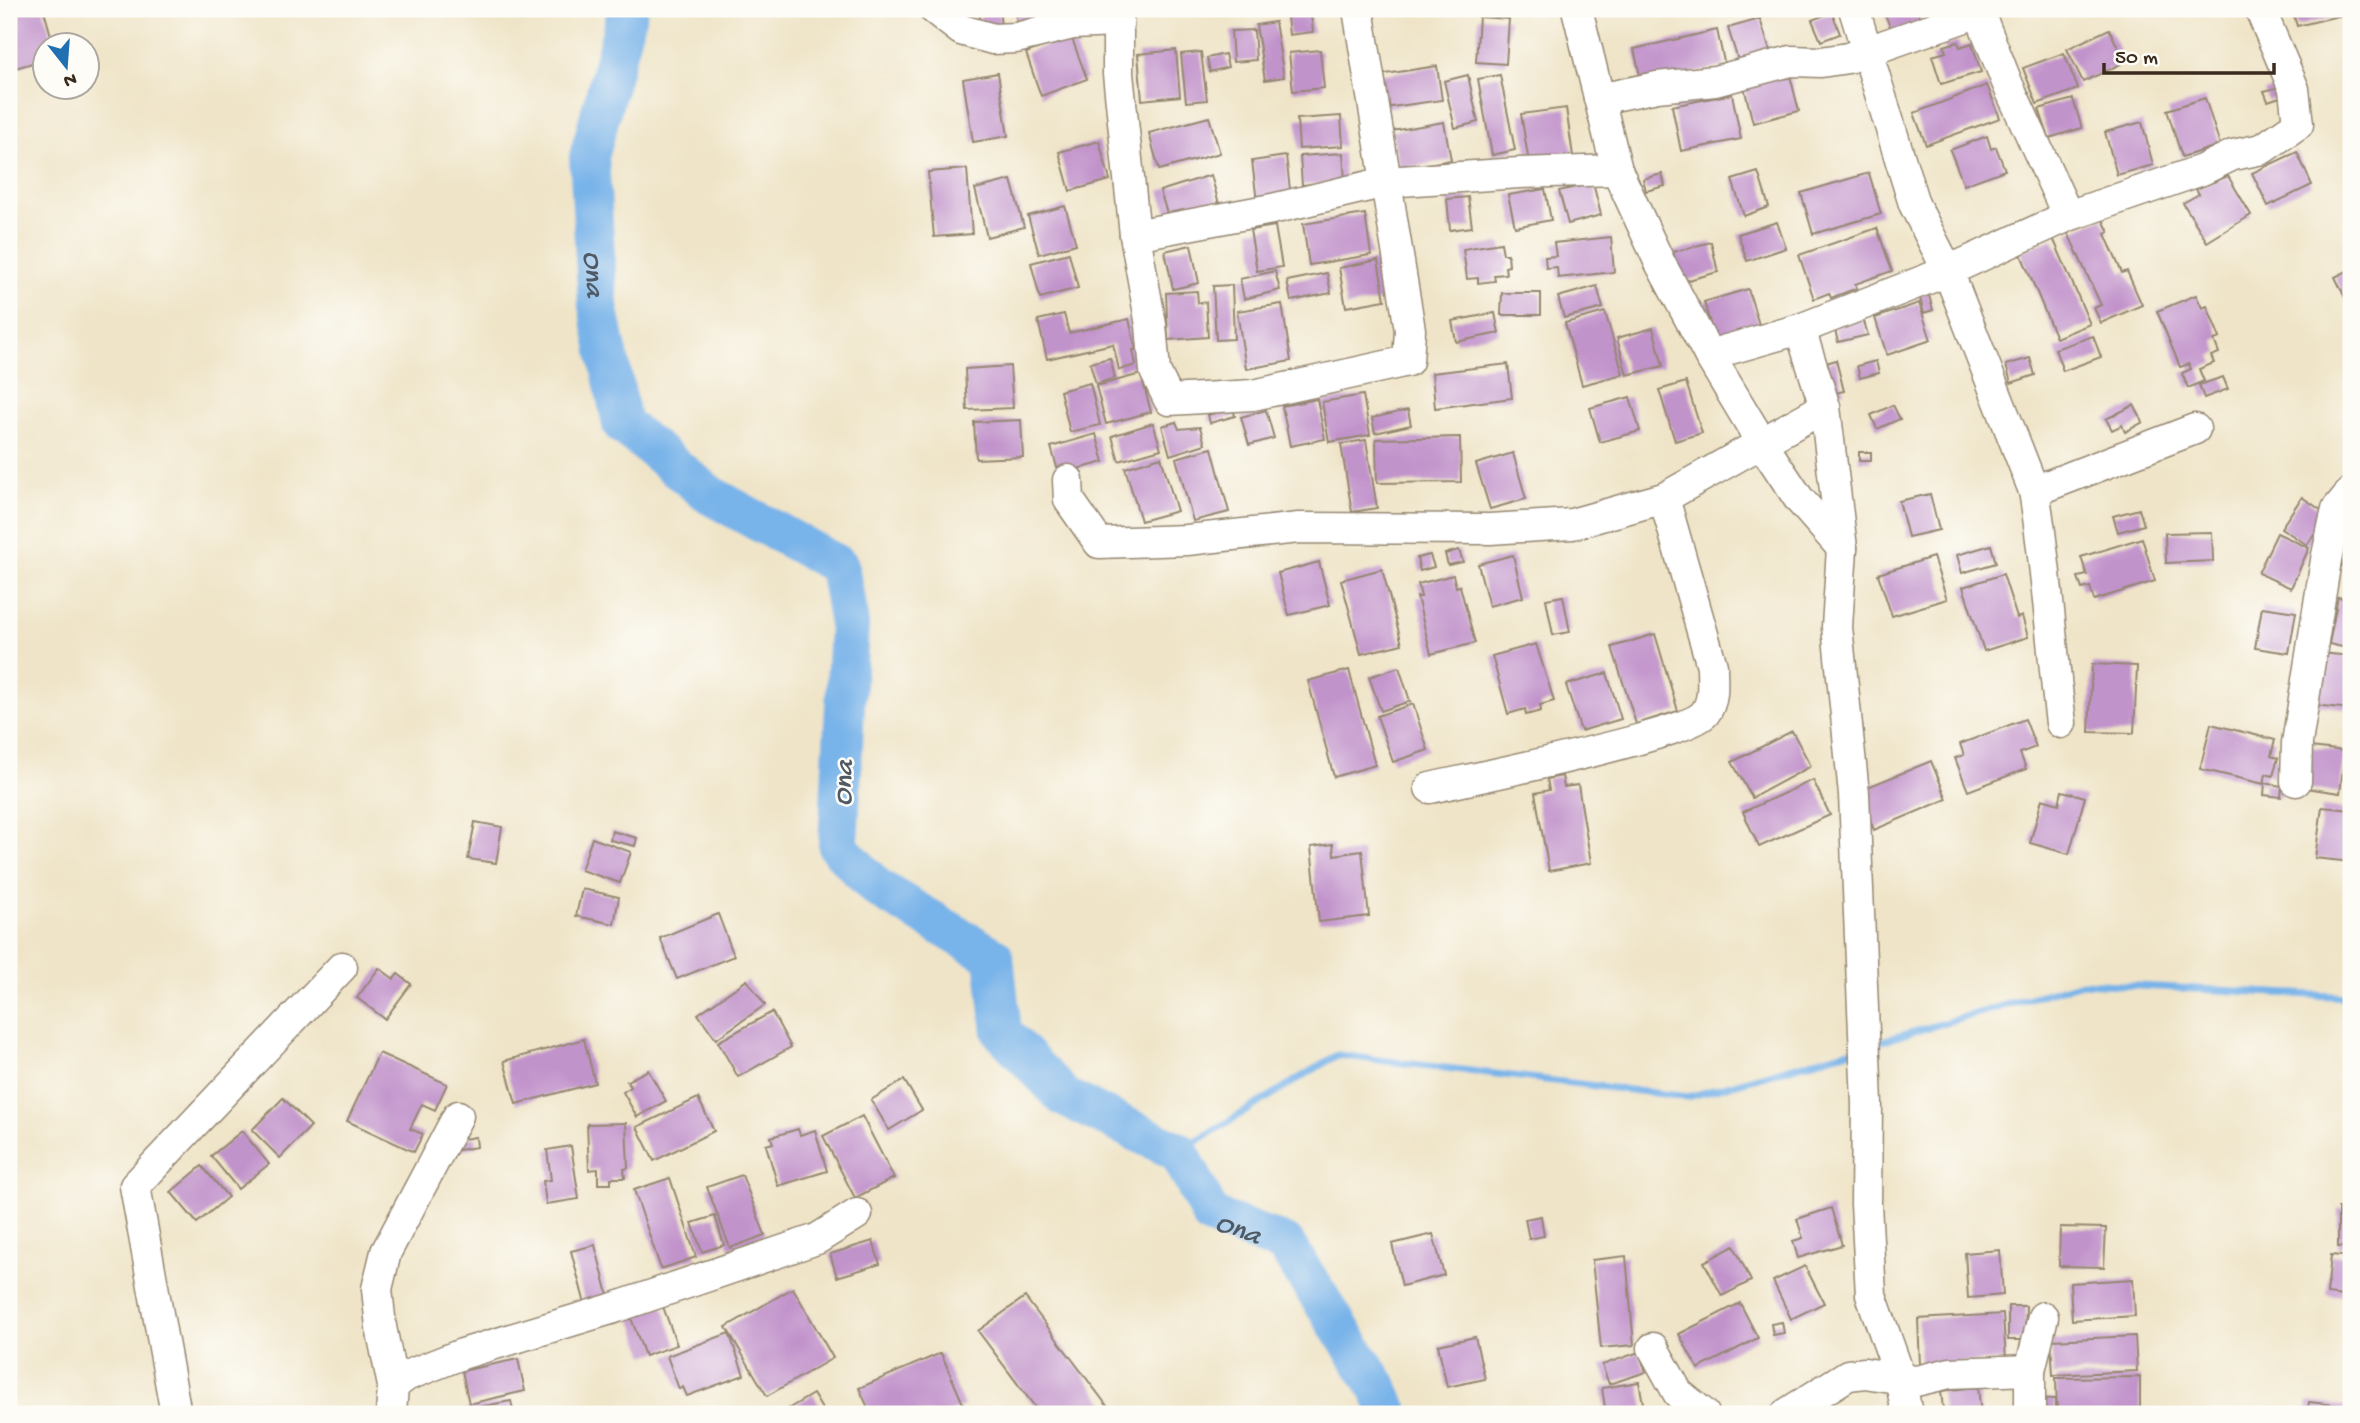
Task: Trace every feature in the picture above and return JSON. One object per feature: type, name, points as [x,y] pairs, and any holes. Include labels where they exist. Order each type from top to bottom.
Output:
[{"type":"street","points":[[934,9],[961,30],[993,39],[1016,38],[1117,15],[1118,74],[1135,235],[1151,326],[1155,371],[1169,400],[1253,395],[1361,373],[1408,360],[1410,330],[1359,9]]},
{"type":"street","points":[[1577,9],[1617,170],[1659,261],[1709,355],[1763,445],[1799,499],[1842,548]]},
{"type":"street","points":[[1854,9],[1914,204],[1948,271],[2034,491],[2046,560],[2051,646],[2061,723]]},
{"type":"street","points":[[1709,355],[1800,329],[1948,271],[2068,216],[2202,170],[2233,155],[2262,149],[2298,124],[2294,89],[2260,9]]},
{"type":"street","points":[[1599,99],[1657,87],[1715,81],[1791,61],[1821,62],[1847,58],[1982,10],[2008,85],[2068,216]]},
{"type":"street","points":[[1135,235],[1272,209],[1386,182],[1617,170]]},
{"type":"street","points":[[1800,329],[1825,407],[1842,548],[1837,626],[1854,794],[1867,1104],[1866,1204],[1871,1295],[1900,1377],[1907,1414]]},
{"type":"street","points":[[1069,480],[1069,500],[1099,542],[1187,540],[1299,528],[1490,529],[1572,524],[1664,498],[1763,445],[1825,407]]},
{"type":"street","points":[[2034,491],[2195,429]]},
{"type":"street","points":[[2296,781],[2297,743],[2326,560],[2337,509],[2351,492]]},
{"type":"street","points":[[1430,788],[1655,735],[1693,722],[1705,713],[1712,692],[1712,666],[1664,498]]},
{"type":"street","points":[[176,1414],[135,1186],[342,967]]},
{"type":"street","points":[[392,1400],[377,1289],[386,1252],[458,1116]]},
{"type":"street","points":[[392,1400],[406,1376],[462,1354],[611,1309],[817,1239],[857,1214]]},
{"type":"street","points":[[2030,1414],[2030,1370],[2043,1317]]},
{"type":"street","points":[[1653,1348],[1678,1393],[1704,1414]]},
{"type":"street","points":[[1786,1414],[1848,1375],[1865,1373],[1916,1381],[1950,1373],[2030,1370]]},
{"type":"building","points":[[9,9],[49,9],[44,11],[50,32],[32,32],[32,63],[9,70]]},
{"type":"building","points":[[979,9],[999,9],[1001,26],[981,29]]},
{"type":"building","points":[[1014,9],[1070,9],[1070,12],[1018,25]]},
{"type":"building","points":[[1883,9],[1917,9],[1921,21],[1892,32]]},
{"type":"building","points":[[2285,9],[2351,9],[2351,13],[2297,26],[2293,13],[2286,14]]},
{"type":"building","points":[[1832,12],[1840,34],[1821,41],[1812,20]]},
{"type":"building","points":[[1311,15],[1313,32],[1289,35],[1287,17]]},
{"type":"building","points":[[1479,17],[1509,19],[1506,64],[1476,62]]},
{"type":"building","points":[[1760,19],[1773,60],[1741,70],[1728,28]]},
{"type":"building","points":[[1275,22],[1284,77],[1265,80],[1256,25]]},
{"type":"building","points":[[2109,29],[2125,62],[2083,82],[2067,49]]},
{"type":"building","points":[[1254,30],[1256,60],[1233,62],[1231,31]]},
{"type":"building","points":[[1717,30],[1725,66],[1642,85],[1634,49]]},
{"type":"building","points":[[1071,36],[1087,79],[1041,96],[1026,53]]},
{"type":"building","points":[[1958,42],[1960,47],[1972,43],[1981,72],[1941,84],[1932,56],[1946,52],[1944,46]]},
{"type":"building","points":[[1176,50],[1180,96],[1142,100],[1138,54]]},
{"type":"building","points":[[1320,50],[1324,88],[1293,91],[1289,53]]},
{"type":"building","points":[[1201,52],[1207,100],[1186,102],[1181,54]]},
{"type":"building","points":[[2064,53],[2078,89],[2037,104],[2023,68]]},
{"type":"building","points":[[1225,54],[1228,67],[1210,72],[1207,58]]},
{"type":"building","points":[[1437,66],[1442,100],[1384,108],[1379,75]]},
{"type":"building","points":[[1788,68],[1799,111],[1753,123],[1742,79]]},
{"type":"building","points":[[998,73],[1008,136],[973,142],[963,79]]},
{"type":"building","points":[[1468,75],[1478,122],[1455,128],[1444,81]]},
{"type":"building","points":[[1500,75],[1515,150],[1492,155],[1478,79]]},
{"type":"building","points":[[1987,85],[2000,118],[1926,145],[1914,113]]},
{"type":"building","points":[[2280,87],[2283,96],[2268,101],[2264,91]]},
{"type":"building","points":[[1732,94],[1741,139],[1681,151],[1672,106]]},
{"type":"building","points":[[2205,98],[2220,145],[2182,157],[2167,110]]},
{"type":"building","points":[[2073,99],[2082,128],[2049,138],[2039,109]]},
{"type":"building","points":[[1566,108],[1573,156],[1529,163],[1521,114]]},
{"type":"building","points":[[1341,116],[1343,146],[1299,149],[1297,119]]},
{"type":"building","points":[[1209,117],[1220,153],[1159,170],[1149,133]]},
{"type":"building","points":[[1444,122],[1451,160],[1399,169],[1392,131]]},
{"type":"building","points":[[2142,122],[2153,165],[2117,175],[2105,132]]},
{"type":"building","points":[[1987,136],[1991,149],[1996,147],[2005,170],[1964,185],[1950,150]]},
{"type":"building","points":[[1099,141],[1110,180],[1070,191],[1059,152]]},
{"type":"building","points":[[2297,152],[2312,185],[2268,206],[2252,173]]},
{"type":"building","points":[[1343,153],[1345,182],[1302,185],[1300,156]]},
{"type":"building","points":[[1286,156],[1291,198],[1257,202],[1252,161]]},
{"type":"building","points":[[967,169],[972,234],[934,237],[928,172]]},
{"type":"building","points":[[1758,172],[1769,207],[1744,216],[1732,180]]},
{"type":"building","points":[[1869,173],[1881,214],[1813,234],[1801,193]]},
{"type":"building","points":[[1662,174],[1665,186],[1646,191],[1643,179]]},
{"type":"building","points":[[1211,175],[1221,211],[1171,226],[1160,191]]},
{"type":"building","points":[[2228,176],[2251,215],[2207,242],[2183,203],[2199,194],[2196,189]]},
{"type":"building","points":[[1011,180],[1024,227],[987,237],[975,189]]},
{"type":"building","points":[[1593,183],[1601,215],[1568,224],[1559,191]]},
{"type":"building","points":[[1545,189],[1551,220],[1515,227],[1508,195]]},
{"type":"building","points":[[1468,197],[1472,227],[1450,230],[1447,199]]},
{"type":"building","points":[[1065,206],[1076,244],[1039,254],[1028,216]]},
{"type":"building","points":[[1365,214],[1371,255],[1309,265],[1303,224]]},
{"type":"building","points":[[2102,218],[2109,232],[2105,234],[2122,273],[2127,271],[2142,305],[2101,323],[2094,308],[2101,305],[2068,233]]},
{"type":"building","points":[[1777,222],[1786,248],[1747,261],[1738,234]]},
{"type":"building","points":[[1275,226],[1282,267],[1257,271],[1250,230]]},
{"type":"building","points":[[1877,228],[1892,271],[1855,284],[1857,288],[1831,298],[1829,293],[1814,299],[1799,255]]},
{"type":"building","points":[[1611,237],[1614,272],[1558,278],[1557,267],[1546,268],[1545,257],[1556,256],[1554,243]]},
{"type":"building","points":[[2053,238],[2090,324],[2056,338],[2020,252]]},
{"type":"building","points":[[1711,242],[1718,272],[1681,282],[1673,252]]},
{"type":"building","points":[[1501,243],[1503,254],[1508,254],[1509,266],[1505,267],[1506,274],[1494,275],[1495,281],[1478,283],[1478,278],[1467,279],[1463,249]]},
{"type":"building","points":[[1191,245],[1199,283],[1173,289],[1165,251]]},
{"type":"building","points":[[1069,253],[1078,288],[1040,298],[1031,263]]},
{"type":"building","points":[[1378,260],[1385,300],[1346,307],[1339,268]]},
{"type":"building","points":[[2351,269],[2351,310],[2335,277]]},
{"type":"building","points":[[1275,271],[1280,290],[1244,299],[1240,279]]},
{"type":"building","points":[[1327,273],[1331,293],[1291,301],[1287,281]]},
{"type":"building","points":[[1232,285],[1234,339],[1216,340],[1213,286]]},
{"type":"building","points":[[1597,286],[1603,308],[1564,318],[1558,297]]},
{"type":"building","points":[[1748,289],[1760,328],[1715,341],[1704,302]]},
{"type":"building","points":[[1197,291],[1198,303],[1206,302],[1208,337],[1168,340],[1166,293]]},
{"type":"building","points":[[1928,292],[1933,310],[1924,313],[1919,295]]},
{"type":"building","points":[[1502,293],[1541,293],[1541,315],[1501,315]]},
{"type":"building","points":[[2196,295],[2202,308],[2207,306],[2220,338],[2214,340],[2219,353],[2211,356],[2214,363],[2199,369],[2204,381],[2188,388],[2182,373],[2191,369],[2189,364],[2180,367],[2157,311]]},
{"type":"building","points":[[1919,303],[1931,340],[1887,355],[1875,318]]},
{"type":"building","points":[[1282,304],[1291,361],[1246,369],[1237,311]]},
{"type":"building","points":[[1605,312],[1623,374],[1582,385],[1565,323]]},
{"type":"building","points":[[1495,313],[1499,333],[1456,342],[1452,321]]},
{"type":"building","points":[[1064,314],[1069,333],[1129,319],[1136,350],[1133,350],[1136,365],[1119,370],[1113,344],[1047,359],[1038,320]]},
{"type":"building","points":[[1863,318],[1868,335],[1838,342],[1834,326]]},
{"type":"building","points":[[1653,328],[1663,366],[1627,375],[1617,338]]},
{"type":"building","points":[[2093,336],[2101,357],[2063,371],[2055,349]]},
{"type":"building","points":[[1110,358],[1115,378],[1096,384],[1090,363]]},
{"type":"building","points":[[2030,358],[2035,375],[2011,383],[2006,365]]},
{"type":"building","points":[[1836,360],[1844,391],[1831,394],[1823,364]]},
{"type":"building","points":[[1876,361],[1879,373],[1860,378],[1857,366]]},
{"type":"building","points":[[1508,364],[1512,398],[1435,408],[1432,373]]},
{"type":"building","points":[[1010,366],[1013,408],[967,410],[965,369]]},
{"type":"building","points":[[1141,374],[1151,412],[1106,424],[1096,386]]},
{"type":"building","points":[[2223,377],[2228,389],[2204,398],[2199,385]]},
{"type":"building","points":[[1686,382],[1702,433],[1675,441],[1659,390]]},
{"type":"building","points":[[1090,383],[1100,425],[1070,432],[1060,391]]},
{"type":"building","points":[[1363,395],[1370,435],[1329,442],[1322,402]]},
{"type":"building","points":[[1630,397],[1640,431],[1600,442],[1590,408]]},
{"type":"building","points":[[1317,399],[1325,439],[1290,446],[1282,406]]},
{"type":"building","points":[[1893,405],[1900,419],[1877,429],[1871,415]]},
{"type":"building","points":[[2134,405],[2143,422],[2125,432],[2122,425],[2112,430],[2106,419]]},
{"type":"building","points":[[1233,408],[1235,416],[1210,423],[1208,415]]},
{"type":"building","points":[[1266,410],[1274,438],[1249,445],[1241,417]]},
{"type":"building","points":[[1408,410],[1411,425],[1375,433],[1372,418]]},
{"type":"building","points":[[1021,420],[1023,457],[976,459],[974,422]]},
{"type":"building","points":[[1176,422],[1179,429],[1200,427],[1205,444],[1170,455],[1162,426]]},
{"type":"building","points":[[1153,423],[1161,449],[1119,461],[1112,436]]},
{"type":"building","points":[[1096,434],[1104,462],[1059,474],[1051,447]]},
{"type":"building","points":[[1460,437],[1461,482],[1377,483],[1376,439]]},
{"type":"building","points":[[1366,440],[1377,508],[1352,512],[1341,444]]},
{"type":"building","points":[[1212,448],[1229,512],[1193,521],[1176,458]]},
{"type":"building","points":[[1859,452],[1871,452],[1871,461],[1859,461]]},
{"type":"building","points":[[1513,453],[1526,499],[1490,509],[1476,464]]},
{"type":"building","points":[[1161,457],[1177,511],[1141,521],[1125,468]]},
{"type":"building","points":[[1930,494],[1939,530],[1908,537],[1899,501]]},
{"type":"building","points":[[2302,497],[2328,515],[2307,545],[2281,528]]},
{"type":"building","points":[[2139,509],[2144,525],[2118,532],[2113,516]]},
{"type":"building","points":[[2212,532],[2213,561],[2166,563],[2165,533]]},
{"type":"building","points":[[2277,533],[2309,548],[2291,588],[2258,573]]},
{"type":"building","points":[[2142,538],[2155,581],[2094,600],[2090,587],[2082,589],[2078,577],[2087,575],[2081,557]]},
{"type":"building","points":[[2351,543],[2351,569],[2342,566]]},
{"type":"building","points":[[1991,545],[1996,563],[1962,573],[1957,555]]},
{"type":"building","points":[[1459,550],[1463,562],[1448,565],[1445,554]]},
{"type":"building","points":[[1430,555],[1434,567],[1420,571],[1417,558]]},
{"type":"building","points":[[1513,555],[1523,597],[1489,606],[1478,564]]},
{"type":"building","points":[[1933,557],[1947,599],[1892,616],[1878,574]]},
{"type":"building","points":[[1319,562],[1330,605],[1289,615],[1278,573]]},
{"type":"building","points":[[1382,569],[1402,644],[1361,654],[1341,580]]},
{"type":"building","points":[[2003,574],[2017,618],[2022,616],[2028,637],[1984,651],[1963,587]]},
{"type":"building","points":[[1453,575],[1456,587],[1460,586],[1475,643],[1431,654],[1417,597],[1421,597],[1418,584]]},
{"type":"building","points":[[1563,596],[1570,632],[1553,635],[1546,599]]},
{"type":"building","points":[[2338,597],[2351,600],[2351,649],[2329,644]]},
{"type":"building","points":[[2262,607],[2296,612],[2289,653],[2255,648]]},
{"type":"building","points":[[1655,634],[1678,711],[1636,724],[1612,647]]},
{"type":"building","points":[[1536,644],[1554,701],[1540,705],[1541,711],[1526,715],[1525,709],[1508,714],[1492,656]]},
{"type":"building","points":[[2320,653],[2351,656],[2351,709],[2314,705]]},
{"type":"building","points":[[2092,664],[2137,666],[2134,733],[2089,732]]},
{"type":"building","points":[[1399,667],[1410,701],[1381,711],[1369,677]]},
{"type":"building","points":[[1349,670],[1375,765],[1334,777],[1308,681]]},
{"type":"building","points":[[1607,673],[1621,719],[1581,731],[1566,685]]},
{"type":"building","points":[[1413,704],[1428,750],[1393,762],[1377,716]]},
{"type":"building","points":[[2025,719],[2036,747],[2020,753],[2026,769],[1968,791],[1955,758],[1964,755],[1960,744]]},
{"type":"building","points":[[2211,724],[2275,740],[2271,756],[2278,758],[2273,776],[2266,774],[2264,784],[2200,769]]},
{"type":"building","points":[[1792,731],[1811,766],[1752,798],[1732,762]]},
{"type":"building","points":[[2310,747],[2345,751],[2340,793],[2305,788]]},
{"type":"building","points":[[1931,761],[1947,799],[1874,830],[1858,791]]},
{"type":"building","points":[[1562,776],[1564,787],[1578,785],[1591,863],[1549,871],[1535,793],[1549,790],[1547,779]]},
{"type":"building","points":[[1813,780],[1830,815],[1759,847],[1743,812]]},
{"type":"building","points":[[2265,783],[2282,786],[2281,797],[2264,795]]},
{"type":"building","points":[[2062,791],[2085,797],[2069,854],[2030,843],[2042,799],[2059,804]]},
{"type":"building","points":[[2322,807],[2351,810],[2351,862],[2315,858]]},
{"type":"building","points":[[475,822],[502,827],[496,863],[468,859]]},
{"type":"building","points":[[612,831],[637,838],[635,846],[610,840]]},
{"type":"building","points":[[592,838],[631,852],[620,883],[581,870]]},
{"type":"building","points":[[1333,844],[1334,855],[1362,851],[1369,916],[1319,922],[1311,847]]},
{"type":"building","points":[[582,889],[619,897],[614,924],[576,916]]},
{"type":"building","points":[[718,914],[734,956],[677,979],[660,938]]},
{"type":"building","points":[[379,968],[394,979],[398,974],[411,984],[385,1019],[357,998]]},
{"type":"building","points":[[747,980],[765,1005],[716,1039],[698,1014]]},
{"type":"building","points":[[772,1012],[791,1047],[738,1077],[718,1042]]},
{"type":"building","points":[[584,1039],[595,1083],[516,1104],[504,1061]]},
{"type":"building","points":[[379,1053],[447,1084],[435,1110],[422,1104],[410,1129],[423,1134],[414,1152],[347,1121]]},
{"type":"building","points":[[648,1070],[666,1101],[637,1117],[623,1092],[631,1087],[627,1081]]},
{"type":"building","points":[[904,1080],[922,1110],[889,1130],[871,1100]]},
{"type":"building","points":[[283,1098],[311,1126],[280,1158],[252,1130]]},
{"type":"building","points":[[698,1098],[714,1131],[654,1161],[637,1127]]},
{"type":"building","points":[[862,1116],[894,1178],[855,1198],[823,1136]]},
{"type":"building","points":[[626,1123],[628,1168],[624,1169],[625,1178],[611,1178],[611,1184],[598,1184],[598,1169],[589,1170],[587,1124]]},
{"type":"building","points":[[798,1129],[800,1135],[815,1130],[827,1171],[778,1186],[766,1145],[773,1143],[771,1137]]},
{"type":"building","points":[[242,1131],[269,1164],[238,1189],[211,1156]]},
{"type":"building","points":[[476,1137],[477,1147],[458,1150],[456,1140]]},
{"type":"building","points":[[571,1146],[579,1199],[546,1204],[543,1181],[551,1180],[547,1150]]},
{"type":"building","points":[[202,1166],[228,1197],[197,1223],[171,1192]]},
{"type":"building","points":[[742,1175],[765,1235],[730,1248],[707,1187]]},
{"type":"building","points":[[670,1178],[696,1257],[661,1269],[634,1190]]},
{"type":"building","points":[[1831,1208],[1842,1245],[1798,1258],[1793,1241],[1803,1238],[1797,1219]]},
{"type":"building","points":[[2338,1208],[2351,1209],[2351,1247],[2338,1247]]},
{"type":"building","points":[[715,1216],[724,1245],[702,1252],[692,1223]]},
{"type":"building","points":[[1541,1216],[1544,1236],[1529,1239],[1525,1219]]},
{"type":"building","points":[[2060,1227],[2106,1228],[2104,1267],[2059,1266]]},
{"type":"building","points":[[1433,1234],[1444,1275],[1402,1286],[1392,1244]]},
{"type":"building","points":[[873,1241],[880,1264],[837,1277],[830,1254]]},
{"type":"building","points":[[595,1245],[609,1298],[585,1304],[571,1251]]},
{"type":"building","points":[[1734,1246],[1751,1281],[1722,1296],[1704,1262]]},
{"type":"building","points":[[2000,1250],[2003,1295],[1968,1298],[1965,1253]]},
{"type":"building","points":[[2331,1255],[2351,1257],[2351,1297],[2327,1294]]},
{"type":"building","points":[[1626,1256],[1634,1345],[1601,1348],[1592,1260]]},
{"type":"building","points":[[1805,1266],[1824,1303],[1791,1319],[1773,1281]]},
{"type":"building","points":[[2133,1279],[2135,1316],[2072,1320],[2070,1283]]},
{"type":"building","points":[[793,1288],[833,1358],[767,1396],[726,1327]]},
{"type":"building","points":[[1025,1297],[1111,1411],[1107,1414],[1026,1414],[1035,1407],[978,1331]]},
{"type":"building","points":[[1740,1303],[1758,1338],[1698,1369],[1679,1334]]},
{"type":"building","points":[[662,1304],[677,1345],[645,1356],[630,1315]]},
{"type":"building","points":[[2008,1306],[2026,1306],[2025,1340],[2008,1340]]},
{"type":"building","points":[[2003,1314],[2006,1360],[1920,1365],[1918,1319]]},
{"type":"building","points":[[1782,1322],[1784,1333],[1773,1335],[1771,1324]]},
{"type":"building","points":[[729,1333],[744,1375],[687,1396],[683,1387],[679,1389],[667,1356]]},
{"type":"building","points":[[2135,1336],[2137,1371],[2053,1375],[2051,1340]]},
{"type":"building","points":[[1475,1337],[1485,1379],[1447,1387],[1438,1345]]},
{"type":"building","points":[[1639,1352],[1646,1372],[1609,1384],[1602,1365]]},
{"type":"building","points":[[941,1353],[964,1406],[945,1414],[871,1414],[859,1388]]},
{"type":"building","points":[[518,1359],[525,1391],[469,1404],[462,1371]]},
{"type":"building","points":[[2140,1377],[2140,1412],[2057,1414],[2056,1378]]},
{"type":"building","points":[[1639,1382],[1645,1414],[1606,1414],[1602,1388]]},
{"type":"building","points":[[1978,1387],[1981,1414],[1933,1414],[1933,1410],[1943,1409],[1941,1391]]},
{"type":"building","points":[[813,1394],[825,1414],[784,1414],[783,1412]]},
{"type":"building","points":[[2035,1398],[2055,1399],[2055,1414],[2035,1414]]},
{"type":"building","points":[[511,1401],[514,1414],[446,1414],[446,1413]]},
{"type":"building","points":[[2309,1402],[2351,1407],[2351,1414],[2307,1414]]},
{"type":"waterway","name":"Ona","points":[[628,9],[589,157],[598,306],[622,424],[710,495],[839,566],[849,624],[838,847],[877,888],[994,957],[1002,1032],[1064,1097],[1179,1152],[1211,1216],[1285,1244],[1378,1387],[1390,1414]]},
{"type":"waterway","points":[[1871,1044],[2082,983],[2351,997]]},
{"type":"waterway","points":[[1179,1152],[1337,1055],[1688,1097],[1856,1049]]}]
